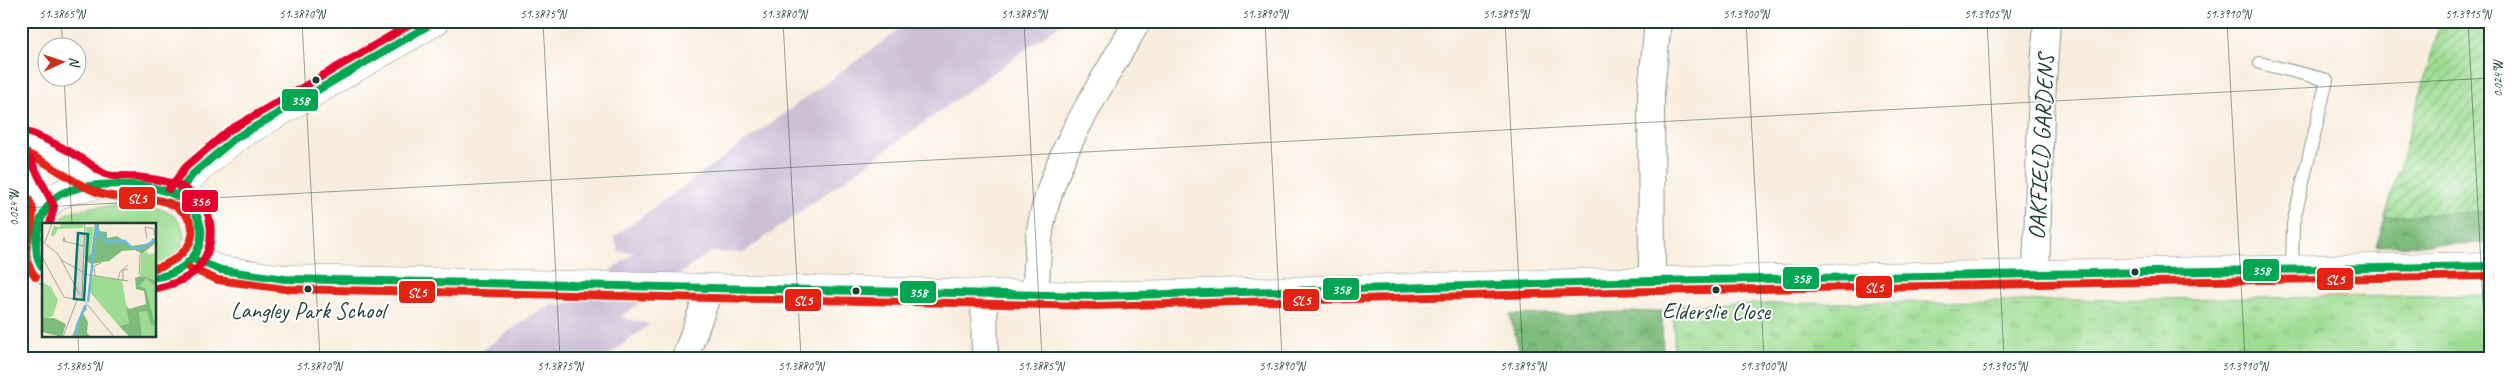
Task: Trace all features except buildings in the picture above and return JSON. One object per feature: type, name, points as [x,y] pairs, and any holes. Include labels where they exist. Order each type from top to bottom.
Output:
[{"type":"main road","points":[[177,195],[193,174],[234,139],[436,21]]},
{"type":"main road","points":[[21,140],[86,173],[103,184]]},
{"type":"main road","points":[[21,163],[44,209]]},
{"type":"main road","points":[[35,273],[37,255],[36,236],[44,209],[57,196],[75,187],[103,184],[146,188],[177,195],[190,205],[198,216],[201,230],[200,242],[193,259],[184,268],[172,275],[156,278]]},
{"type":"main road","points":[[193,259],[221,270],[285,279],[1096,296],[1652,281],[2491,266]]},
{"type":"street","points":[[1035,295],[1040,230],[1061,163],[1080,122],[1138,21]]},
{"type":"street","points":[[1652,281],[1651,92],[1658,21]]},
{"type":"street","name":"OAKFIELD GARDENS","points":[[2036,274],[2041,114],[2047,21]]},
{"type":"street","points":[[685,358],[710,288]]},
{"type":"street","points":[[984,294],[985,358]]},
{"type":"lane","points":[[2260,63],[2327,80],[2293,224],[2292,270]]},
{"type":"shaded area","points":[[911,21],[1065,21],[743,253],[710,252],[620,317],[650,324],[605,358],[471,358],[550,305],[564,306],[634,253],[619,251],[614,237]]},
{"type":"green space","points":[[2441,21],[2491,21],[2491,211],[2385,217]]},
{"type":"green space","points":[[133,206],[162,210],[173,215],[181,224],[184,237],[183,244],[175,258],[156,268],[156,223],[57,223],[69,212],[92,207]]},
{"type":"green space","points":[[2491,211],[2491,243],[2377,246],[2385,217]]},
{"type":"green space","points":[[2491,295],[2491,358],[1674,358],[1674,305]]},
{"type":"green space","points":[[1662,311],[1663,358],[1521,358],[1510,315]]},
{"type":"transit line","name":"356","points":[[169,189],[186,167],[228,131],[416,21]]},
{"type":"transit line","name":"358","points":[[177,195],[193,174],[234,139],[436,21]]},
{"type":"transit line","name":"356","points":[[24,131],[63,148],[105,174],[173,183],[193,194],[201,202],[209,217],[211,232],[209,248],[203,261],[199,267],[181,281],[157,288]]},
{"type":"transit line","name":"SL5","points":[[21,151],[41,160],[79,184],[99,193],[109,196],[154,199],[175,206],[184,213],[190,222],[192,231],[191,240],[187,248],[172,261],[156,268]]},
{"type":"transit line","name":"356","points":[[30,159],[54,206],[50,223]]},
{"type":"transit line","name":"358","points":[[42,268],[36,252],[38,231],[41,219],[53,200],[59,195],[88,186],[125,184],[144,186],[176,195],[187,203],[196,214],[201,226],[201,238],[198,249],[191,259],[182,268],[170,274],[157,277]]},
{"type":"transit line","name":"SL5","points":[[21,186],[33,208],[26,252],[30,268],[36,277]]},
{"type":"transit line","name":"358","points":[[193,259],[221,270],[285,279],[1096,296],[1652,281],[2491,266]]},
{"type":"transit line","name":"SL5","points":[[189,268],[218,280],[285,289],[1096,306],[1652,291],[2491,276]]},
{"type":"place","name":"Langley Park School","points":[[308,289]]},
{"type":"place","name":"Elderslie Close","points":[[1716,290]]}]
